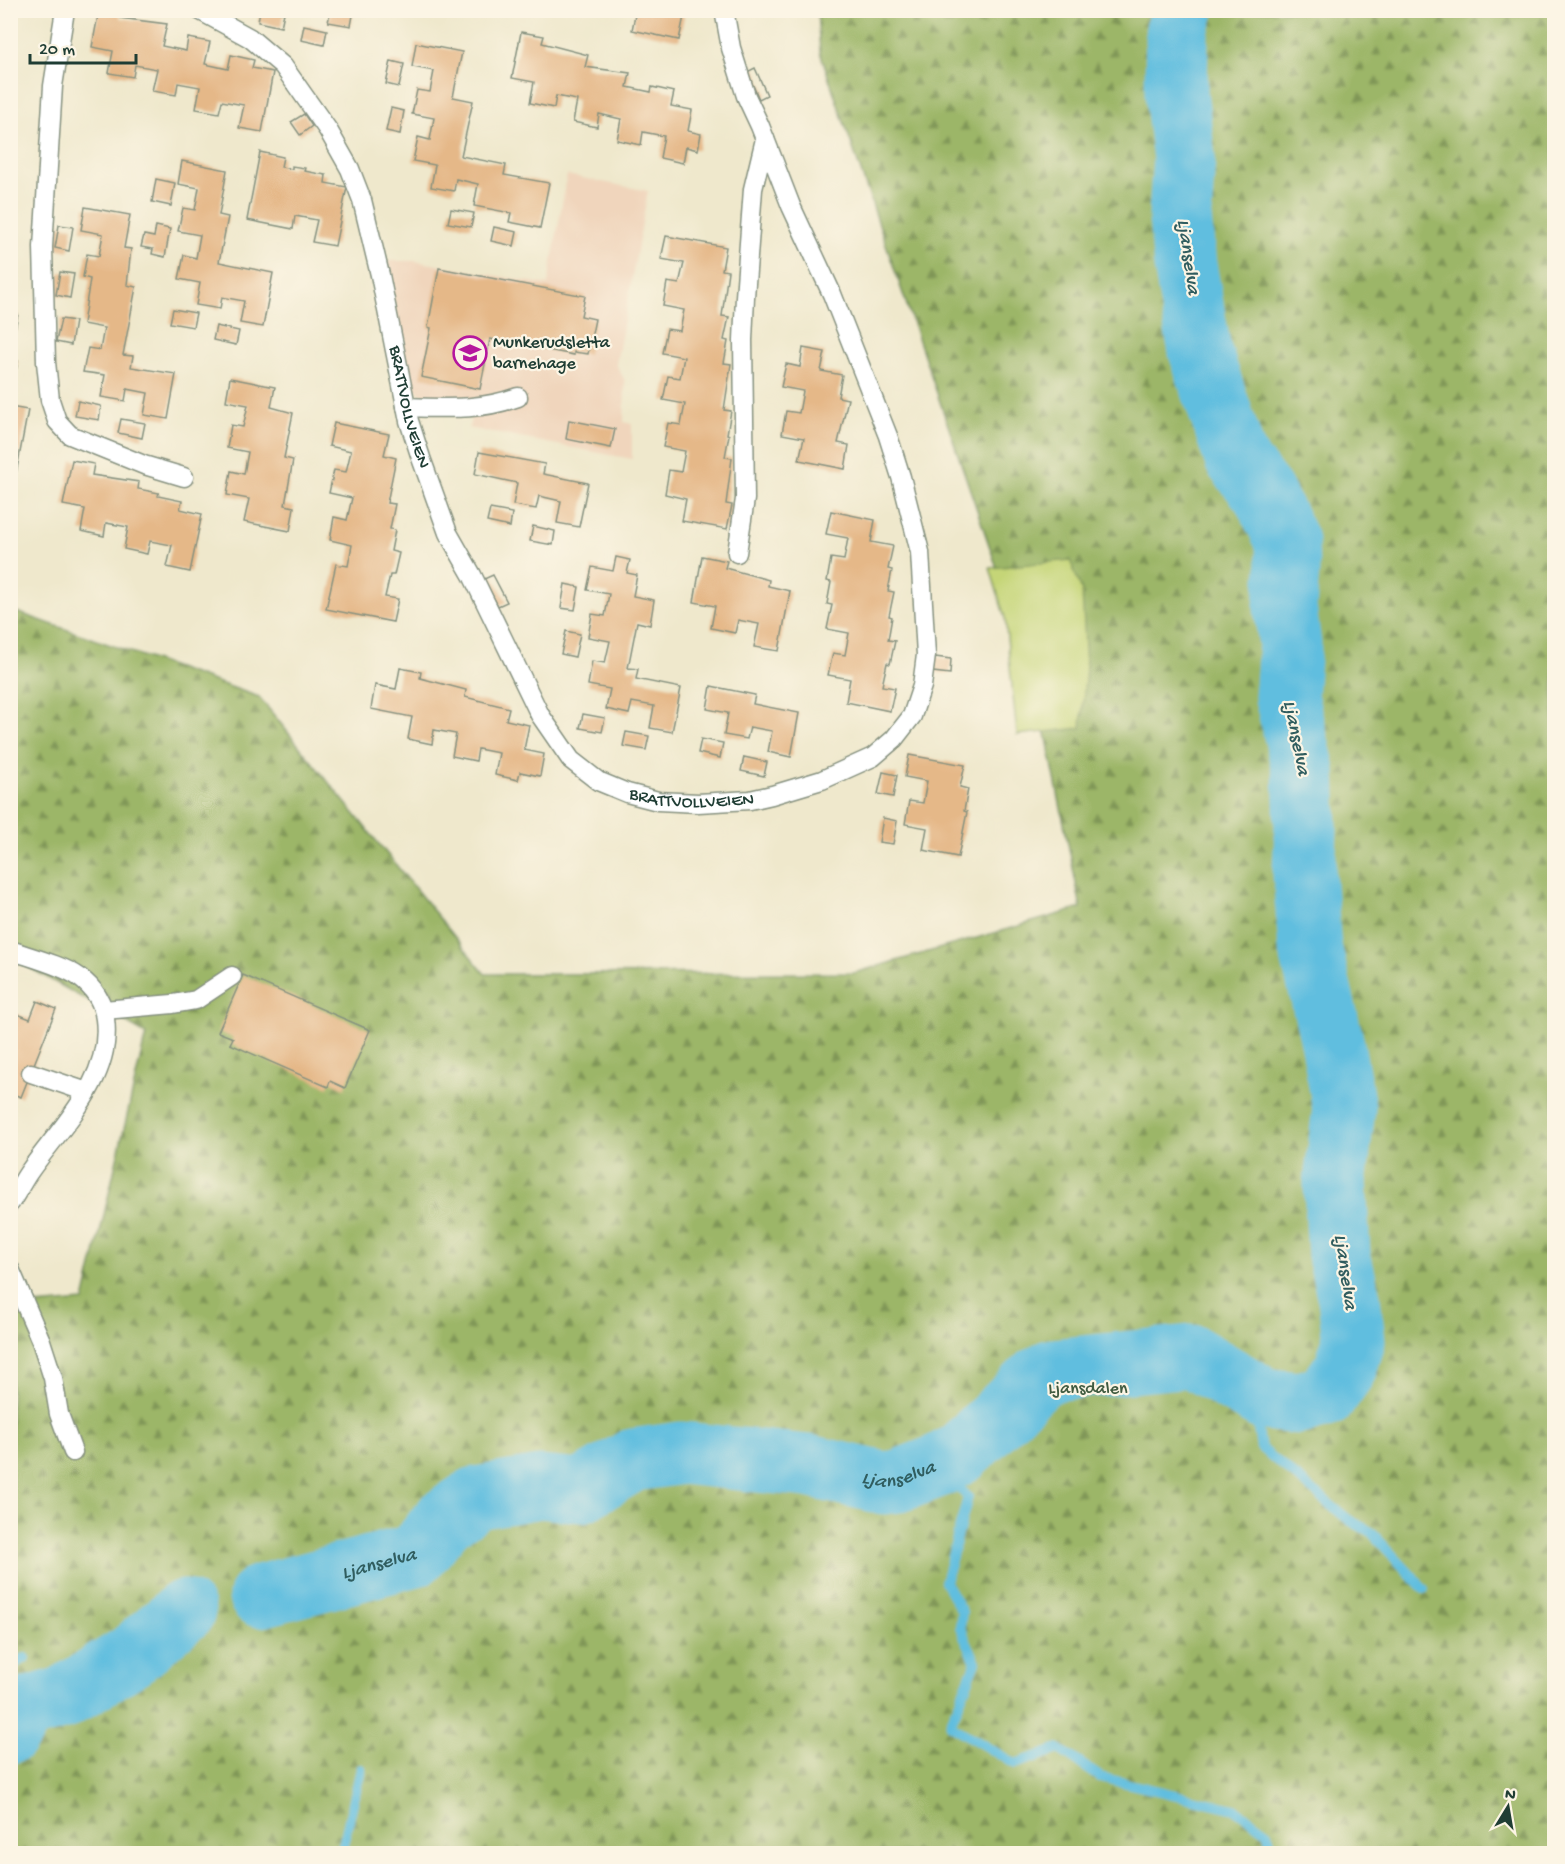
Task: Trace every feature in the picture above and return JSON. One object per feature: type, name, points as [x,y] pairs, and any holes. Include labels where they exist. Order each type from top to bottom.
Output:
[{"type":"lane","points":[[65,10],[53,86],[43,247],[46,362],[50,400],[57,421],[70,435],[144,465],[184,477]]},
{"type":"lane","name":"BRATTVOLLVEIEN","points":[[199,10],[250,38],[283,66],[328,130],[350,169],[362,200],[381,275],[409,421],[448,533],[472,575],[540,715],[571,760],[598,781],[627,793],[658,801],[720,802],[750,800],[772,795],[822,780],[873,757],[894,739],[912,716],[922,686],[926,655],[920,552],[888,436],[832,294],[791,207],[737,69],[724,10]]},
{"type":"lane","points":[[737,553],[745,499],[743,340],[745,297],[753,189],[765,139]]},
{"type":"lane","points":[[406,407],[471,408],[496,405],[518,397]]},
{"type":"lane","points":[[10,950],[78,976],[98,995],[104,1010],[106,1032],[104,1051],[87,1092],[29,1172],[10,1203]]},
{"type":"lane","points":[[104,1010],[173,1005],[196,1000],[231,976]]},
{"type":"lane","points":[[31,1073],[87,1092]]},
{"type":"lane","points":[[10,1269],[41,1341],[53,1378],[59,1414],[73,1452]]},
{"type":"shaded area","points":[[567,175],[648,191],[616,364],[625,381],[624,422],[632,424],[632,459],[469,428],[474,403],[423,396],[410,381],[401,342],[386,261],[415,261],[548,285]]},
{"type":"green space","name":"Ljansdalen","points":[[817,11],[1554,11],[1554,1853],[11,1853],[11,1307],[84,1301],[146,1034],[11,957],[11,610],[259,697],[485,974],[854,973],[1081,908],[1035,679],[820,52]]},
{"type":"green space","points":[[1070,560],[1082,591],[1086,667],[1081,728],[1017,735],[1005,618],[990,568]]},
{"type":"building","points":[[99,10],[122,10],[120,18],[167,24],[162,46],[186,51],[188,38],[210,42],[205,64],[228,69],[231,55],[254,60],[252,68],[273,72],[262,132],[239,128],[244,105],[222,101],[219,113],[196,109],[200,87],[178,83],[176,95],[152,91],[157,69],[135,65],[133,77],[109,73],[113,51],[92,47]]},
{"type":"building","points":[[260,10],[284,13],[281,27],[258,22]]},
{"type":"building","points":[[331,10],[354,10],[351,26],[328,22]]},
{"type":"building","points":[[636,10],[677,10],[676,14],[684,16],[679,40],[632,30]]},
{"type":"building","points":[[304,25],[327,30],[324,45],[301,40]]},
{"type":"building","points":[[521,32],[544,36],[542,43],[588,55],[585,67],[630,73],[627,87],[651,92],[652,87],[674,92],[671,106],[692,110],[688,131],[701,134],[698,150],[686,147],[683,163],[660,158],[664,136],[643,132],[641,145],[617,140],[621,119],[599,114],[597,127],[573,122],[577,100],[556,96],[554,108],[530,103],[534,82],[512,78]]},
{"type":"building","points":[[416,43],[462,52],[453,97],[473,101],[461,156],[506,165],[504,175],[549,183],[540,228],[509,222],[511,213],[474,206],[478,184],[456,179],[454,191],[431,187],[435,165],[413,161],[418,137],[430,140],[434,118],[412,114],[417,90],[430,92],[434,71],[412,67]]},
{"type":"building","points":[[391,61],[404,64],[399,87],[386,84]]},
{"type":"building","points":[[755,68],[767,95],[759,99],[747,72]]},
{"type":"building","points":[[391,108],[404,111],[400,134],[386,131]]},
{"type":"building","points":[[304,114],[312,126],[300,135],[291,122]]},
{"type":"building","points":[[260,152],[283,157],[281,167],[305,168],[304,171],[326,175],[325,183],[347,187],[335,246],[312,242],[317,220],[295,216],[293,229],[247,220]]},
{"type":"building","points":[[182,161],[227,170],[219,215],[228,217],[219,262],[273,273],[263,327],[240,323],[244,301],[222,297],[220,309],[196,305],[200,283],[179,279],[184,255],[196,258],[200,235],[178,231],[183,208],[195,210],[199,188],[178,184]]},
{"type":"building","points":[[156,179],[175,183],[171,206],[152,202]]},
{"type":"building","points":[[85,207],[130,215],[124,248],[131,249],[127,285],[136,287],[123,355],[133,356],[131,367],[176,374],[168,419],[144,415],[148,393],[127,389],[125,401],[101,397],[105,375],[83,372],[88,348],[100,350],[104,328],[83,324],[90,279],[83,277],[87,254],[99,256],[103,234],[81,230]]},
{"type":"building","points":[[451,209],[474,213],[471,227],[448,223]]},
{"type":"building","points":[[59,225],[73,227],[69,251],[55,248]]},
{"type":"building","points":[[156,226],[170,229],[165,257],[152,254],[153,249],[141,247],[144,235],[154,237]]},
{"type":"building","points":[[494,227],[517,232],[514,246],[491,241]]},
{"type":"building","points":[[666,236],[726,247],[722,270],[728,271],[722,316],[729,317],[724,340],[728,341],[724,363],[731,364],[724,410],[731,411],[725,457],[732,458],[726,504],[732,505],[727,529],[682,521],[686,499],[665,494],[669,470],[681,472],[685,451],[663,447],[668,423],[681,425],[685,404],[663,400],[668,376],[680,378],[684,357],[662,353],[667,329],[680,331],[684,310],[663,306],[667,282],[679,284],[684,263],[661,259]]},
{"type":"building","points":[[439,268],[585,296],[581,316],[595,319],[588,354],[574,352],[574,355],[490,339],[480,389],[421,377],[431,328],[428,327]]},
{"type":"building","points":[[60,272],[74,274],[70,298],[56,295]]},
{"type":"building","points":[[173,309],[196,313],[193,327],[170,323]]},
{"type":"building","points":[[10,313],[18,314],[12,346],[10,345]]},
{"type":"building","points":[[61,319],[75,321],[71,345],[56,342]]},
{"type":"building","points":[[216,326],[239,331],[236,345],[213,340]]},
{"type":"building","points":[[803,348],[825,352],[821,371],[842,375],[838,397],[848,399],[838,443],[849,445],[845,469],[799,460],[804,438],[782,434],[786,411],[799,413],[803,391],[781,387],[786,364],[800,367]]},
{"type":"building","points":[[10,360],[18,361],[12,392],[10,392]]},
{"type":"building","points":[[230,378],[275,387],[271,407],[293,413],[284,458],[293,460],[285,505],[294,507],[290,531],[244,522],[249,499],[227,495],[231,471],[244,474],[248,452],[227,448],[231,425],[243,427],[248,405],[226,401]]},
{"type":"building","points":[[78,401],[101,406],[99,420],[75,416]]},
{"type":"building","points":[[10,407],[28,410],[12,495],[10,495]]},
{"type":"building","points":[[121,419],[145,423],[142,438],[118,433]]},
{"type":"building","points":[[569,420],[615,429],[611,448],[566,439]]},
{"type":"building","points":[[334,423],[389,434],[384,455],[396,458],[387,503],[395,504],[390,529],[395,530],[391,551],[399,553],[394,575],[390,575],[385,597],[398,599],[393,622],[326,609],[336,564],[348,566],[352,545],[330,540],[334,517],[347,520],[352,498],[329,493],[334,470],[346,472],[351,451],[329,446]]},
{"type":"building","points":[[479,452],[545,464],[543,474],[588,483],[579,527],[557,523],[561,501],[539,496],[536,509],[513,505],[517,483],[475,474]]},
{"type":"building","points":[[72,460],[94,464],[92,475],[139,482],[138,489],[182,501],[180,509],[202,514],[190,572],[167,567],[172,545],[150,541],[147,554],[124,549],[128,527],[106,523],[104,536],[81,531],[85,509],[63,505]]},
{"type":"building","points":[[490,509],[512,513],[510,527],[487,522]]},
{"type":"building","points":[[831,511],[875,520],[871,542],[893,546],[888,569],[892,570],[888,591],[894,592],[889,616],[892,617],[888,640],[895,641],[882,686],[895,688],[890,711],[846,702],[850,679],[828,675],[833,653],[845,655],[849,633],[827,629],[832,605],[827,604],[831,582],[827,581],[831,558],[844,560],[848,538],[826,534]]},
{"type":"building","points":[[533,526],[555,531],[553,545],[530,541]]},
{"type":"building","points":[[702,556],[727,561],[725,568],[769,580],[768,586],[790,591],[779,651],[754,647],[759,624],[738,620],[735,633],[711,628],[715,606],[694,602]]},
{"type":"building","points":[[616,557],[630,560],[627,573],[637,575],[633,596],[654,600],[650,625],[637,622],[628,668],[638,669],[636,679],[681,688],[672,732],[650,728],[654,706],[632,702],[629,714],[606,709],[610,689],[588,685],[592,661],[605,663],[610,641],[588,637],[592,614],[605,616],[609,594],[587,590],[592,567],[613,571]]},
{"type":"building","points":[[493,575],[507,602],[498,606],[484,579]]},
{"type":"building","points":[[565,584],[579,587],[575,610],[561,608]]},
{"type":"building","points":[[566,631],[580,634],[575,657],[561,654]]},
{"type":"building","points":[[935,657],[951,659],[950,674],[933,672]]},
{"type":"building","points":[[400,668],[421,672],[420,678],[466,690],[465,697],[509,708],[506,720],[529,725],[524,750],[544,754],[540,776],[520,772],[518,780],[495,775],[499,753],[478,749],[476,761],[452,756],[456,734],[434,730],[432,744],[408,739],[412,717],[371,709],[375,685],[396,689]]},
{"type":"building","points":[[711,686],[755,695],[753,704],[799,713],[791,757],[768,752],[772,731],[750,727],[747,739],[724,735],[728,713],[707,709]]},
{"type":"building","points":[[583,714],[605,718],[602,732],[580,728]]},
{"type":"building","points":[[626,732],[649,736],[646,750],[623,746]]},
{"type":"building","points":[[701,739],[723,743],[720,758],[698,753]]},
{"type":"building","points":[[909,755],[965,765],[960,787],[968,789],[964,811],[967,812],[958,857],[923,850],[927,828],[905,824],[909,801],[923,803],[927,781],[905,777]]},
{"type":"building","points":[[744,757],[767,762],[764,776],[741,771]]},
{"type":"building","points":[[883,772],[897,775],[893,797],[878,794]]},
{"type":"building","points":[[883,818],[897,821],[893,844],[879,842]]},
{"type":"building","points":[[243,975],[370,1030],[345,1088],[330,1081],[328,1087],[230,1044],[233,1038],[218,1032]]},
{"type":"building","points":[[37,1001],[56,1009],[21,1097],[10,1093],[10,1011],[30,1019]]},
{"type":"waterway","name":"Ljanselva","points":[[260,1596],[416,1555],[444,1520],[476,1498],[540,1487],[581,1491],[633,1460],[682,1453],[808,1466],[884,1483],[899,1481],[938,1466],[961,1453],[1038,1378],[1052,1370],[1191,1356],[1264,1399],[1299,1403],[1326,1396],[1345,1369],[1354,1341],[1349,1298],[1339,1255],[1335,1183],[1344,1108],[1333,1045],[1310,947],[1304,873],[1306,828],[1304,771],[1286,697],[1290,645],[1285,607],[1288,569],[1287,541],[1263,493],[1236,459],[1200,351],[1185,265],[1180,217],[1184,158],[1176,93],[1177,29],[1183,10]]},
{"type":"waterway","points":[[1252,1392],[1261,1448],[1349,1520],[1371,1532],[1424,1589]]},
{"type":"waterway","points":[[938,1466],[968,1497],[945,1582],[962,1612],[960,1627],[976,1662],[950,1725],[1015,1764],[1059,1749],[1100,1777],[1235,1809],[1267,1832],[1274,1854]]},
{"type":"waterway","name":"Ljanselva","points":[[10,1732],[23,1710],[63,1698],[131,1656],[184,1611]]},
{"type":"waterway","points":[[10,1666],[25,1658]]},
{"type":"waterway","points":[[341,1854],[361,1769]]},
{"type":"place","name":"Munkerudsletta barnehage","points":[[470,353]]}]
